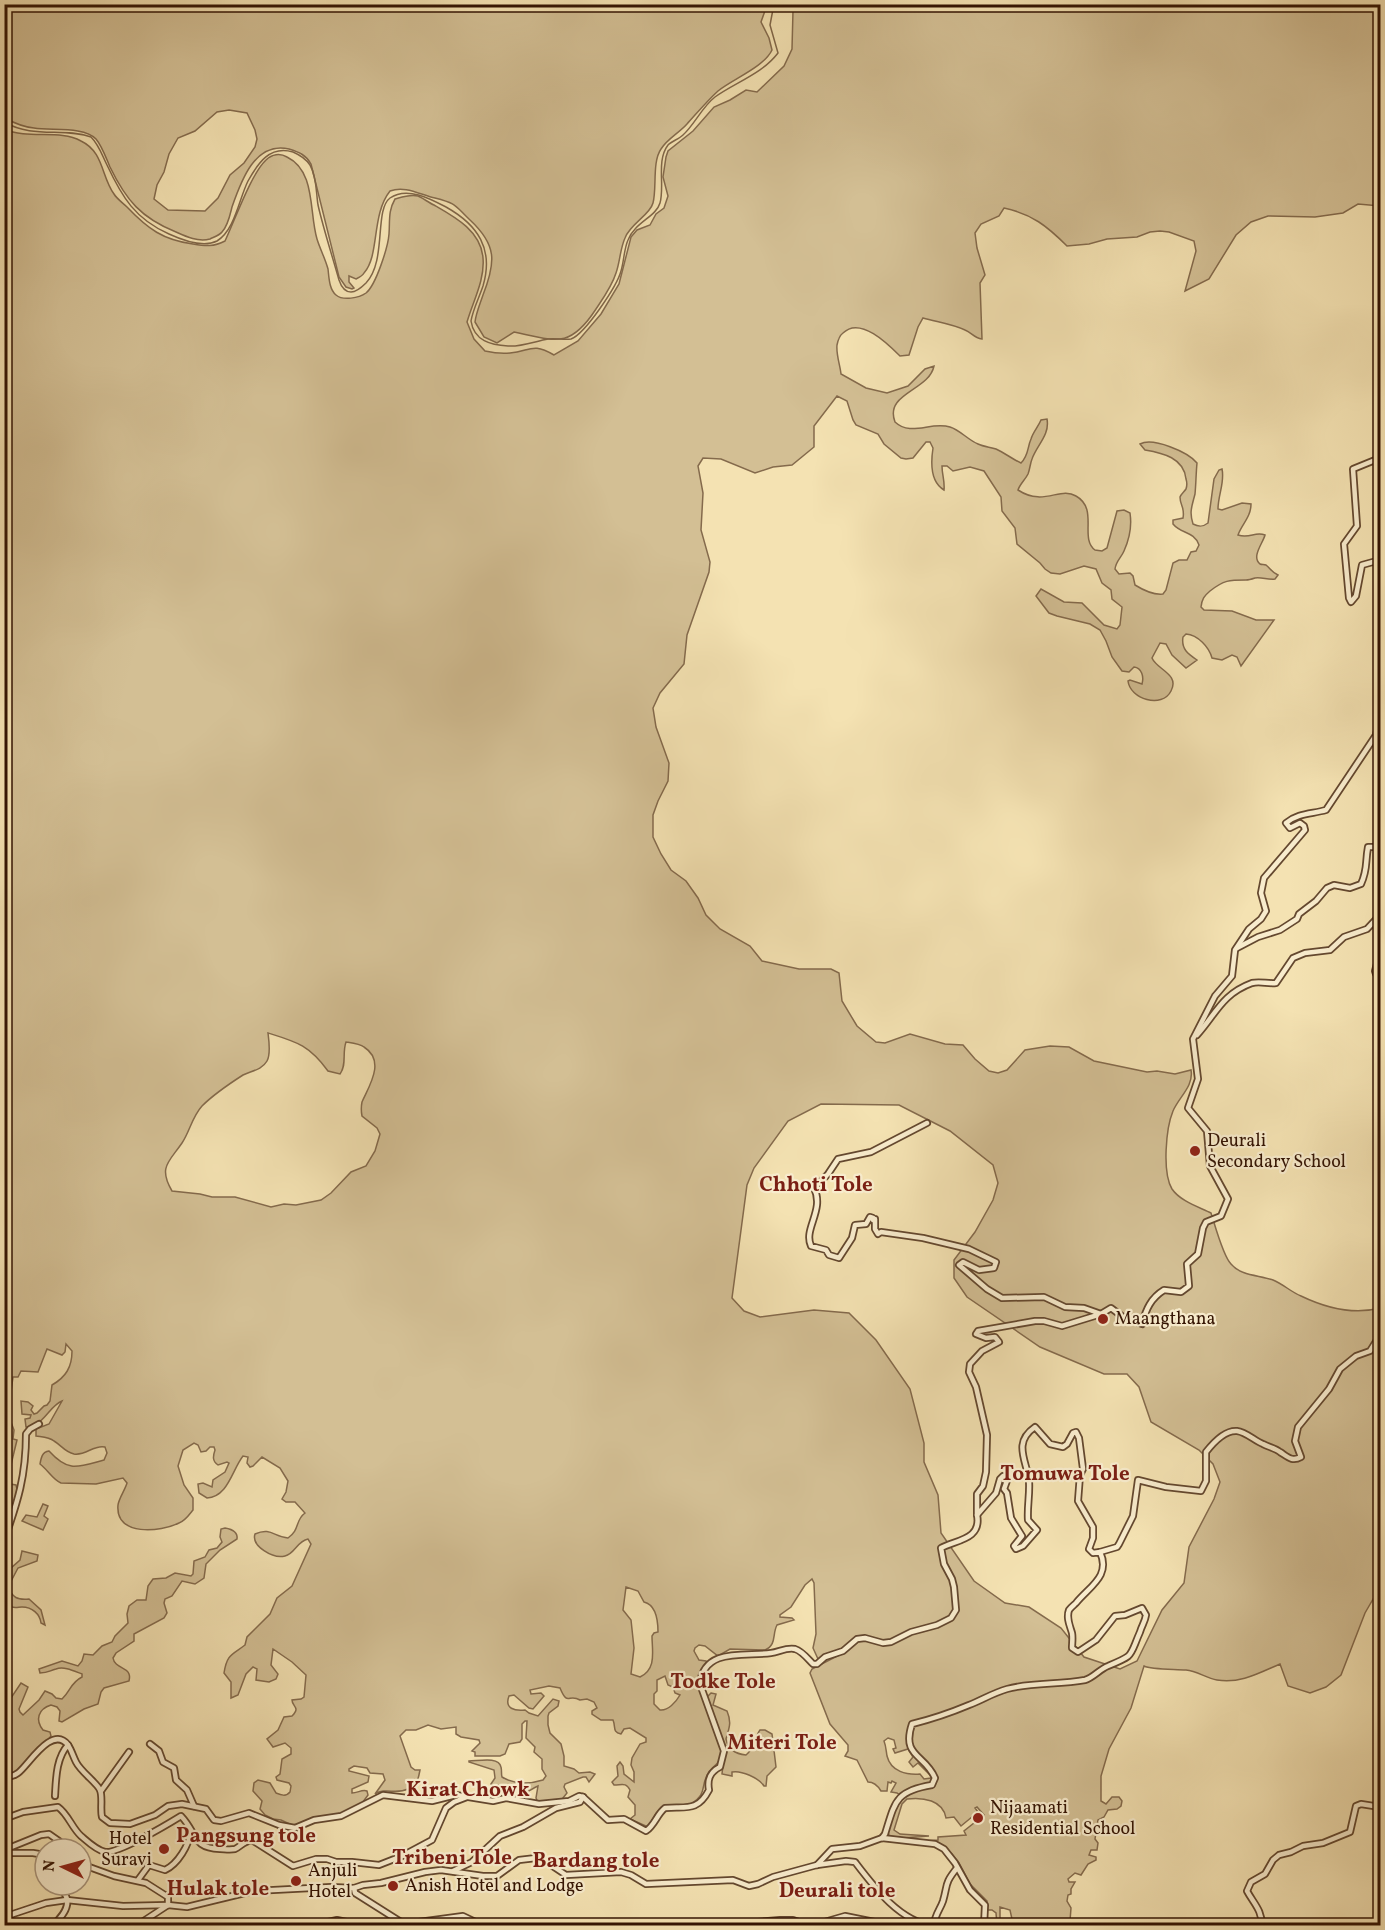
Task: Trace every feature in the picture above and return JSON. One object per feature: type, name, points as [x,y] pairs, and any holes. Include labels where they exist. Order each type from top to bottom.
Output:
[{"type":"street","points":[[1380,458],[1353,469],[1357,526],[1344,544],[1351,602],[1356,596],[1362,566],[1380,560]]},
{"type":"street","points":[[129,1752],[101,1791],[102,1817],[111,1823],[130,1824],[176,1804],[206,1809],[214,1821],[249,1813],[279,1825],[295,1828],[314,1820],[341,1816],[383,1795],[432,1801],[456,1796],[493,1801],[506,1798],[539,1804],[569,1801],[579,1796],[608,1820],[624,1819],[646,1831],[652,1827],[655,1818],[665,1808],[685,1809],[701,1802],[709,1790],[708,1784],[712,1771],[720,1767],[724,1751],[701,1689],[700,1680],[709,1666],[731,1654],[770,1654],[789,1649],[796,1650],[812,1663],[817,1664],[825,1657],[843,1651],[857,1639],[891,1642],[910,1632],[946,1621],[954,1614],[956,1606],[953,1582],[944,1564],[941,1548],[970,1537],[978,1525],[977,1494],[983,1486],[986,1472],[987,1435],[976,1387],[969,1372],[970,1364],[982,1351],[999,1342],[995,1337],[986,1338],[976,1334],[978,1330],[1035,1321],[1062,1326],[1101,1314],[1111,1308],[1123,1317],[1142,1324],[1146,1309],[1154,1296],[1164,1290],[1181,1292],[1189,1286],[1187,1264],[1198,1254],[1206,1222],[1221,1215],[1228,1198],[1210,1166],[1207,1131],[1188,1108],[1198,1079],[1193,1039],[1215,996],[1232,976],[1235,950],[1266,910],[1262,893],[1263,878],[1305,830],[1300,823],[1290,828],[1286,823],[1297,815],[1326,810],[1376,735],[1380,718]]},
{"type":"street","points":[[1235,950],[1258,937],[1280,930],[1297,919],[1299,914],[1316,901],[1327,888],[1334,885],[1350,888],[1360,884],[1367,871],[1368,847],[1380,847]]},
{"type":"street","points":[[1193,1039],[1209,1022],[1224,999],[1253,983],[1276,983],[1293,958],[1305,953],[1330,950],[1344,937],[1367,928],[1380,915]]},
{"type":"street","points":[[1380,953],[1374,970],[1376,974],[1380,973]]},
{"type":"street","points":[[927,1124],[872,1152],[838,1159],[828,1174],[814,1188],[819,1196],[818,1209],[813,1220],[809,1241],[811,1246],[826,1250],[829,1256],[839,1258],[852,1238],[855,1225],[866,1224],[870,1217],[875,1219],[875,1229],[878,1234],[881,1232],[934,1240],[969,1249],[996,1262],[994,1268],[979,1270],[963,1262],[958,1265],[987,1289],[1002,1298],[1044,1298],[1065,1307],[1084,1308],[1101,1314]]},
{"type":"street","points":[[978,1515],[996,1493],[1000,1479],[1003,1476],[1008,1478],[1004,1490],[1007,1493],[1011,1518],[1022,1536],[1014,1546],[1016,1549],[1023,1546],[1037,1530],[1028,1520],[1029,1477],[1022,1456],[1027,1435],[1035,1427],[1050,1444],[1063,1447],[1076,1432],[1080,1442],[1083,1469],[1080,1475],[1078,1501],[1093,1527],[1093,1538],[1089,1549],[1093,1553],[1117,1547],[1133,1516],[1138,1480],[1166,1487],[1201,1491],[1206,1481],[1206,1452],[1226,1434],[1233,1431],[1240,1432],[1277,1450],[1291,1460],[1301,1457],[1295,1441],[1298,1427],[1316,1407],[1340,1369],[1356,1356],[1370,1351],[1380,1335]]},
{"type":"street","points":[[4,1540],[18,1502],[24,1474],[26,1434],[39,1424]]},
{"type":"street","points":[[882,1838],[895,1803],[900,1796],[920,1787],[932,1785],[935,1778],[931,1770],[909,1746],[912,1724],[934,1719],[972,1704],[992,1693],[1017,1686],[1088,1679],[1129,1657],[1134,1651],[1140,1630],[1145,1623],[1146,1615],[1142,1608],[1125,1615],[1114,1616],[1096,1640],[1078,1652],[1072,1648],[1072,1632],[1068,1625],[1069,1610],[1084,1592],[1096,1583],[1104,1568],[1100,1552]]},
{"type":"street","points":[[4,1777],[18,1773],[31,1757],[52,1740],[63,1741],[68,1745],[81,1771],[101,1791]]},
{"type":"street","points":[[150,1744],[159,1751],[164,1762],[174,1768],[176,1780],[187,1790],[194,1806]]},
{"type":"street","points":[[55,1796],[58,1766],[68,1745]]},
{"type":"street","points":[[176,1804],[181,1816],[198,1841],[207,1849],[236,1848],[245,1841],[252,1840],[293,1866],[316,1859],[379,1865],[432,1840],[446,1808],[467,1797]]},
{"type":"street","points":[[453,1871],[472,1862],[500,1836],[523,1827],[556,1808],[580,1802],[583,1797]]},
{"type":"street","points":[[1262,1926],[1262,1916],[1247,1891],[1251,1882],[1265,1874],[1273,1860],[1279,1855],[1310,1844],[1323,1843],[1350,1832],[1356,1806],[1361,1804],[1380,1807]]},
{"type":"street","points":[[4,1819],[23,1812],[58,1807],[79,1834],[98,1849],[109,1852],[155,1833],[181,1816]]},
{"type":"street","points":[[138,1880],[149,1865],[165,1869],[172,1866],[188,1841],[191,1829]]},
{"type":"street","points":[[36,1837],[49,1834],[53,1837]]},
{"type":"street","points":[[4,1851],[33,1838]]},
{"type":"street","points":[[817,1865],[832,1849],[860,1846],[882,1838],[935,1844],[944,1849],[970,1890],[985,1905],[984,1926]]},
{"type":"street","points":[[4,1851],[33,1853]]},
{"type":"street","points":[[4,1917],[67,1900],[123,1906],[195,1906],[207,1901],[253,1891],[354,1888],[425,1872],[453,1871],[497,1876],[519,1860],[536,1858],[542,1859],[566,1875],[621,1872],[646,1884],[733,1880],[749,1886],[817,1865],[846,1860],[855,1862],[877,1891],[892,1906],[925,1925]]},
{"type":"street","points":[[93,1868],[146,1883],[168,1897],[168,1905]]},
{"type":"street","points":[[914,1926],[934,1925],[935,1914],[944,1897],[948,1878],[957,1868]]},
{"type":"street","points":[[354,1888],[355,1893],[364,1900],[403,1925],[463,1916],[484,1926]]},
{"type":"street","points":[[52,1926],[62,1916],[66,1897]]},
{"type":"street","points":[[136,1926],[168,1905]]},
{"type":"street","points":[[746,1926],[758,1922],[780,1920],[793,1920],[814,1925],[845,1916],[894,1926]]},
{"type":"street","points":[[311,1926],[337,1920],[365,1926]]},
{"type":"street","points":[[1376,1926],[1380,1922]]},
{"type":"shaded area","points":[[5,4],[767,5],[761,22],[772,50],[762,62],[718,91],[664,145],[658,154],[653,203],[625,238],[610,287],[587,322],[578,331],[561,339],[541,338],[514,332],[497,343],[484,337],[475,322],[490,273],[492,254],[479,229],[458,208],[448,202],[407,190],[390,191],[380,211],[369,265],[357,279],[349,276],[349,282],[354,288],[352,289],[346,287],[339,277],[311,164],[299,153],[277,148],[258,157],[245,175],[224,230],[210,239],[197,239],[164,227],[136,207],[122,189],[98,142],[91,135],[84,132],[30,127],[5,118]],"holes":[[[229,110],[247,113],[255,130],[257,139],[255,147],[244,163],[230,175],[218,198],[205,211],[168,210],[154,199],[169,154],[178,138],[195,131],[217,112]]]},
{"type":"shaded area","points":[[854,4],[1380,5],[1380,206],[1358,204],[1343,213],[1315,217],[1268,216],[1251,222],[1236,235],[1209,279],[1185,291],[1196,251],[1194,241],[1160,231],[1137,237],[1107,239],[1089,244],[1067,246],[1053,232],[1038,222],[1004,208],[999,216],[981,224],[975,233],[985,275],[980,283],[982,339],[960,328],[923,318],[909,355],[900,356],[873,334],[857,328],[843,333],[837,343],[841,374],[866,388],[887,393],[908,386],[925,369],[934,366],[924,381],[901,398],[896,405],[893,412],[895,422],[901,426],[914,429],[950,427],[974,442],[996,449],[1021,463],[1041,420],[1047,419],[1045,435],[1034,454],[1028,474],[1018,490],[1036,497],[1064,493],[1076,496],[1086,508],[1089,538],[1095,550],[1102,551],[1107,548],[1117,511],[1124,510],[1130,513],[1129,538],[1115,569],[1119,574],[1130,573],[1135,585],[1149,592],[1163,594],[1173,563],[1187,560],[1191,552],[1196,551],[1199,545],[1194,537],[1173,524],[1173,520],[1183,518],[1180,497],[1187,484],[1181,466],[1177,461],[1165,455],[1145,450],[1140,444],[1153,442],[1170,447],[1186,454],[1197,463],[1191,512],[1193,524],[1197,526],[1208,523],[1214,479],[1222,469],[1223,479],[1218,509],[1222,510],[1242,503],[1251,504],[1248,517],[1238,535],[1265,535],[1257,558],[1260,564],[1266,565],[1278,575],[1275,579],[1227,581],[1210,591],[1203,600],[1201,607],[1204,610],[1232,611],[1256,620],[1274,620],[1241,666],[1237,657],[1232,655],[1222,660],[1212,658],[1202,642],[1186,634],[1183,637],[1184,648],[1197,660],[1186,668],[1172,655],[1166,644],[1160,643],[1152,658],[1173,680],[1171,691],[1167,696],[1161,700],[1147,700],[1134,693],[1128,681],[1142,684],[1141,671],[1134,667],[1129,672],[1122,671],[1112,657],[1100,630],[1090,624],[1049,613],[1036,596],[1041,589],[1064,602],[1082,603],[1104,625],[1117,629],[1120,625],[1122,607],[1112,599],[1111,590],[1102,583],[1096,569],[1084,566],[1060,574],[1051,573],[1045,569],[1017,544],[1015,528],[1002,511],[1001,497],[984,471],[970,467],[953,471],[947,466],[942,466],[944,490],[934,477],[933,448],[930,442],[926,442],[913,458],[901,458],[884,444],[878,434],[856,425],[847,401],[837,396],[814,426],[814,447],[792,465],[773,467],[755,473],[721,459],[703,458],[698,466],[703,493],[701,530],[710,562],[709,572],[687,635],[684,664],[660,693],[653,708],[656,727],[669,763],[668,781],[653,815],[653,837],[671,870],[686,881],[706,915],[720,929],[750,946],[762,961],[799,969],[831,969],[839,973],[842,1001],[857,1026],[876,1042],[885,1043],[910,1034],[945,1044],[963,1045],[989,1071],[998,1073],[1007,1070],[1025,1050],[1050,1046],[1069,1047],[1094,1061],[1147,1072],[1175,1074],[1191,1070],[1190,1081],[1173,1111],[1168,1128],[1167,1172],[1175,1193],[1211,1213],[1222,1248],[1231,1264],[1240,1271],[1273,1280],[1297,1294],[1330,1307],[1360,1311],[1380,1308],[1380,1587],[1365,1613],[1341,1675],[1326,1687],[1310,1693],[1288,1686],[1280,1664],[1249,1677],[1225,1681],[1190,1671],[1144,1666],[1131,1708],[1109,1749],[1101,1776],[1101,1801],[1106,1804],[1112,1797],[1119,1797],[1122,1801],[1121,1806],[1108,1810],[1104,1817],[1098,1820],[1095,1839],[1098,1843],[1097,1850],[1091,1850],[1089,1855],[1096,1857],[1096,1860],[1088,1864],[1081,1875],[1075,1873],[1068,1879],[1069,1882],[1075,1882],[1067,1901],[1071,1908],[1070,1921],[1073,1925],[1012,1925],[1010,1910],[1000,1907],[1000,1925],[997,1925],[996,1913],[987,1910],[987,1901],[970,1884],[952,1854],[940,1844],[925,1841],[938,1840],[938,1837],[966,1835],[964,1831],[984,1815],[977,1807],[975,1808],[978,1812],[961,1826],[954,1817],[946,1818],[941,1807],[931,1801],[907,1799],[902,1804],[894,1830],[900,1834],[929,1836],[903,1838],[889,1836],[889,1820],[901,1796],[891,1792],[896,1783],[888,1782],[887,1791],[881,1791],[876,1785],[868,1782],[857,1760],[845,1756],[848,1745],[830,1724],[810,1673],[812,1669],[839,1655],[825,1655],[818,1659],[813,1648],[816,1634],[812,1579],[805,1585],[791,1607],[780,1615],[780,1617],[794,1620],[777,1625],[773,1642],[769,1648],[765,1650],[730,1649],[718,1656],[705,1646],[699,1645],[695,1648],[694,1651],[699,1660],[708,1663],[698,1681],[722,1753],[718,1762],[706,1776],[702,1792],[697,1800],[684,1807],[664,1806],[657,1812],[648,1827],[630,1819],[635,1815],[635,1805],[628,1797],[630,1790],[628,1787],[624,1784],[614,1785],[612,1782],[618,1776],[617,1766],[620,1762],[624,1774],[634,1782],[632,1758],[640,1744],[646,1742],[646,1738],[630,1728],[624,1729],[621,1734],[618,1733],[615,1731],[613,1720],[601,1720],[592,1714],[592,1711],[597,1708],[594,1702],[587,1699],[567,1698],[560,1688],[549,1686],[530,1690],[531,1694],[541,1693],[544,1696],[533,1709],[514,1695],[509,1696],[508,1704],[511,1708],[525,1710],[538,1716],[553,1699],[559,1701],[558,1706],[549,1713],[548,1725],[550,1733],[561,1744],[564,1766],[579,1773],[595,1774],[589,1782],[586,1777],[583,1777],[565,1784],[567,1793],[563,1798],[564,1801],[538,1803],[536,1798],[538,1786],[526,1792],[518,1788],[510,1789],[505,1785],[492,1785],[495,1778],[494,1770],[469,1762],[496,1761],[501,1767],[502,1777],[517,1783],[543,1780],[546,1776],[542,1769],[542,1759],[534,1752],[535,1747],[526,1738],[527,1721],[522,1724],[520,1742],[509,1744],[505,1754],[500,1756],[475,1756],[475,1752],[472,1751],[480,1743],[479,1740],[461,1737],[456,1734],[456,1727],[441,1729],[428,1725],[416,1730],[406,1730],[400,1736],[411,1767],[420,1770],[418,1780],[413,1786],[403,1791],[383,1791],[375,1794],[385,1780],[383,1774],[370,1773],[367,1768],[354,1766],[349,1771],[369,1776],[368,1782],[352,1789],[352,1793],[367,1791],[368,1795],[360,1806],[346,1815],[330,1815],[294,1826],[265,1815],[260,1809],[262,1801],[253,1791],[254,1783],[258,1780],[270,1783],[278,1794],[285,1795],[290,1792],[289,1783],[277,1780],[276,1777],[280,1774],[282,1759],[291,1754],[291,1748],[285,1743],[273,1747],[267,1739],[278,1730],[284,1717],[295,1713],[296,1709],[292,1700],[304,1697],[306,1675],[273,1649],[271,1665],[278,1674],[276,1679],[269,1682],[256,1680],[257,1669],[253,1667],[246,1674],[238,1695],[231,1698],[231,1682],[224,1673],[229,1658],[245,1645],[247,1637],[270,1614],[277,1598],[292,1586],[311,1544],[308,1539],[304,1540],[288,1555],[275,1556],[264,1551],[256,1543],[255,1534],[260,1532],[269,1532],[288,1538],[305,1513],[295,1502],[286,1502],[282,1499],[288,1481],[280,1468],[262,1457],[250,1467],[247,1463],[248,1457],[243,1456],[225,1488],[220,1493],[207,1498],[199,1493],[198,1484],[203,1483],[212,1487],[213,1480],[225,1472],[229,1463],[218,1465],[213,1456],[214,1447],[201,1452],[198,1445],[194,1443],[183,1450],[178,1466],[184,1485],[193,1498],[193,1510],[187,1518],[171,1526],[151,1530],[131,1527],[124,1523],[119,1515],[118,1505],[127,1483],[123,1478],[96,1484],[61,1483],[55,1480],[40,1464],[43,1454],[49,1451],[62,1463],[74,1466],[104,1460],[107,1453],[105,1447],[101,1447],[74,1454],[50,1439],[36,1436],[36,1429],[49,1424],[62,1401],[37,1424],[26,1427],[25,1419],[30,1418],[31,1415],[22,1414],[21,1401],[33,1406],[31,1410],[34,1414],[47,1405],[50,1401],[52,1385],[61,1379],[71,1362],[72,1351],[66,1344],[62,1355],[47,1349],[38,1372],[21,1371],[18,1377],[13,1377],[9,1417],[14,1430],[13,1439],[17,1440],[8,1477],[5,1476],[4,129],[23,134],[72,137],[81,141],[94,151],[115,196],[142,222],[173,240],[202,245],[213,245],[225,241],[249,186],[260,167],[273,155],[287,157],[296,163],[307,182],[318,243],[328,269],[331,286],[336,295],[343,298],[363,295],[374,282],[386,248],[390,212],[395,199],[418,196],[466,226],[481,248],[482,274],[467,322],[474,339],[488,352],[507,353],[536,348],[554,355],[578,341],[601,314],[619,284],[631,237],[637,230],[650,225],[656,214],[664,208],[668,196],[663,177],[668,151],[693,131],[714,107],[746,90],[757,92],[784,66],[792,49],[793,11],[802,5],[844,6]],"holes":[[[268,1033],[302,1046],[315,1055],[328,1071],[340,1074],[346,1042],[360,1045],[371,1053],[374,1059],[374,1074],[362,1102],[361,1112],[362,1116],[377,1128],[380,1134],[375,1151],[366,1166],[351,1172],[321,1200],[296,1205],[284,1204],[271,1207],[235,1197],[212,1197],[172,1191],[166,1176],[167,1165],[202,1106],[243,1075],[265,1064],[269,1055]],[[821,1104],[899,1105],[950,1131],[993,1165],[998,1183],[993,1200],[975,1232],[954,1260],[954,1278],[967,1297],[1040,1347],[1104,1374],[1127,1374],[1139,1387],[1151,1422],[1199,1450],[1213,1464],[1220,1482],[1214,1499],[1189,1547],[1184,1583],[1162,1610],[1137,1661],[1120,1669],[1084,1657],[1061,1628],[1029,1607],[1005,1603],[974,1581],[941,1533],[938,1495],[924,1462],[924,1443],[910,1389],[876,1340],[849,1313],[814,1310],[760,1317],[744,1311],[732,1298],[747,1185],[754,1168],[788,1121]],[[626,1587],[638,1591],[644,1602],[654,1610],[657,1618],[658,1632],[652,1636],[651,1664],[645,1674],[640,1677],[631,1674],[634,1648],[631,1620],[623,1610]],[[665,1676],[668,1685],[680,1695],[669,1708],[660,1710],[654,1704],[654,1694],[657,1691],[657,1680]],[[888,1738],[894,1740],[895,1753],[908,1749],[913,1757],[909,1762],[913,1767],[918,1763],[931,1778],[924,1779],[920,1774],[905,1773],[896,1769],[887,1756],[884,1741]]]},
{"type":"shaded area","points":[[4,1483],[16,1485],[17,1489],[15,1505],[6,1523]]},
{"type":"shaded area","points":[[43,1504],[48,1506],[44,1516],[48,1519],[43,1530],[22,1521],[26,1515],[37,1517]]},
{"type":"shaded area","points":[[221,1529],[232,1530],[237,1539],[220,1550],[206,1564],[204,1578],[195,1584],[182,1581],[172,1596],[165,1599],[167,1613],[164,1618],[134,1634],[134,1641],[116,1653],[113,1658],[114,1662],[126,1670],[130,1676],[129,1681],[104,1688],[98,1704],[62,1722],[59,1721],[60,1711],[57,1707],[51,1705],[43,1709],[39,1715],[39,1722],[43,1730],[50,1732],[51,1736],[22,1771],[5,1776],[5,1701],[11,1698],[21,1683],[28,1687],[19,1709],[23,1715],[45,1691],[62,1699],[75,1682],[82,1677],[82,1674],[62,1668],[40,1673],[39,1669],[62,1661],[78,1666],[84,1654],[93,1655],[102,1646],[112,1642],[128,1623],[129,1606],[137,1600],[146,1600],[148,1586],[153,1579],[166,1578],[175,1573],[191,1576],[194,1561],[205,1557],[209,1550],[217,1548],[222,1542]]},
{"type":"shaded area","points":[[22,1551],[38,1555],[37,1561],[18,1568],[8,1587],[16,1598],[29,1599],[41,1610],[45,1625],[32,1610],[26,1607],[12,1607],[5,1592],[5,1564],[12,1567],[20,1560]]},
{"type":"shaded area","points":[[711,1693],[716,1694],[713,1705],[727,1711],[729,1715],[730,1722],[726,1739],[733,1750],[746,1755],[760,1730],[772,1734],[776,1767],[767,1776],[766,1786],[745,1773],[732,1772],[732,1776],[722,1774],[724,1757],[706,1698]]},
{"type":"waterway","points":[[4,122],[37,132],[70,133],[91,137],[124,197],[138,214],[169,234],[186,241],[205,244],[217,241],[228,230],[248,181],[261,162],[271,153],[278,151],[296,153],[307,161],[312,170],[320,215],[339,280],[343,288],[349,292],[361,288],[372,274],[379,250],[382,213],[385,204],[390,198],[404,193],[426,197],[457,214],[475,230],[481,239],[485,249],[486,273],[471,321],[476,333],[484,341],[513,346],[548,339],[571,339],[592,319],[613,287],[621,271],[631,234],[658,208],[661,196],[662,158],[668,145],[683,135],[715,97],[757,72],[778,53],[770,25],[774,4]]},
{"type":"place","name":"Deurali Secondary School","points":[[1195,1151]]},
{"type":"place","name":"Maangthana","points":[[1103,1319]]},
{"type":"place","name":"Nijaamati Residential School","points":[[978,1818]]},
{"type":"place","name":"Hotel Suravi","points":[[164,1849]]},
{"type":"place","name":"Anjuli Hotel","points":[[296,1881]]},
{"type":"place","name":"Anish Hotel and Lodge","points":[[393,1886]]},
{"type":"district","name":"Chhoti Tole","points":[[816,1185]]},
{"type":"district","name":"Tomuwa Tole","points":[[1065,1474]]},
{"type":"district","name":"Todke Tole","points":[[723,1682]]},
{"type":"district","name":"Miteri Tole","points":[[782,1743]]},
{"type":"district","name":"Kirat Chowk","points":[[468,1790]]},
{"type":"district","name":"Pangsung tole","points":[[246,1836]]},
{"type":"district","name":"Tribeni Tole","points":[[452,1858]]},
{"type":"district","name":"Bardang tole","points":[[596,1861]]},
{"type":"district","name":"Hulak tole","points":[[218,1889]]},
{"type":"district","name":"Deurali tole","points":[[837,1891]]}]
